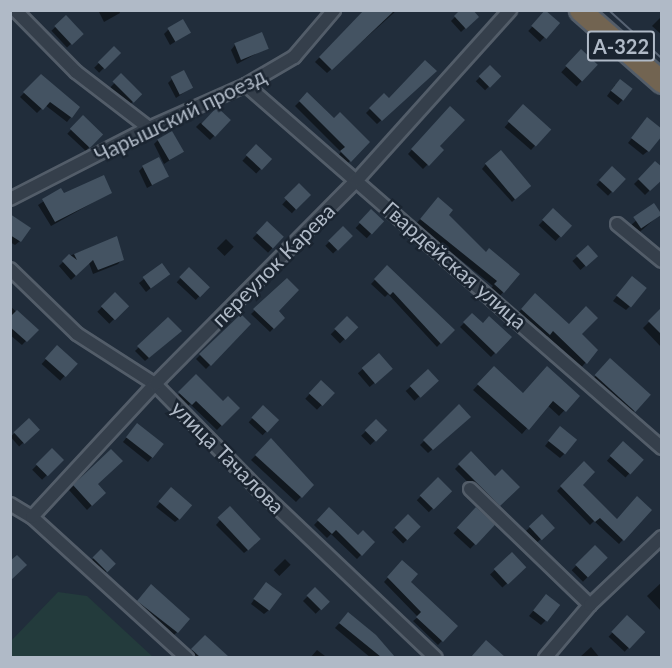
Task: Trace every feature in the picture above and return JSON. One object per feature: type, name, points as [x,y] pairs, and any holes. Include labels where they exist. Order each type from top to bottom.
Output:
[{"type":"highway","name":"А-322","points":[[580,10],[662,82]]},
{"type":"street","points":[[15,10],[76,72],[149,128]]},
{"type":"street","name":"Чарышский проезд","points":[[10,199],[149,128],[246,85],[294,57],[334,10]]},
{"type":"street","name":"переулок Карева","points":[[32,517],[155,384],[357,180],[510,10]]},
{"type":"street","name":"Гвардейская улица","points":[[246,85],[662,448]]},
{"type":"street","points":[[617,224],[662,261]]},
{"type":"street","name":"улица Тачалова","points":[[10,269],[77,334],[155,384],[258,489],[436,657]]},
{"type":"street","points":[[470,489],[590,605]]},
{"type":"street","points":[[10,504],[32,517],[187,657]]},
{"type":"street","points":[[545,657],[590,605],[662,537]]},
{"type":"green space","points":[[58,592],[87,596],[153,657],[11,657],[11,641]]},
{"type":"building","points":[[364,10],[395,10],[332,70],[319,57]]},
{"type":"building","points":[[460,10],[473,10],[479,17],[466,29],[454,16]]},
{"type":"building","points":[[545,10],[560,23],[546,39],[531,26]]},
{"type":"building","points":[[66,15],[84,34],[72,45],[54,26]]},
{"type":"building","points":[[183,19],[191,33],[175,42],[167,28]]},
{"type":"building","points":[[262,32],[269,49],[241,60],[234,43]]},
{"type":"building","points":[[114,46],[121,53],[105,69],[98,62]]},
{"type":"building","points":[[581,49],[598,65],[582,82],[565,66]]},
{"type":"building","points":[[425,60],[437,71],[382,121],[369,108],[384,93],[389,98]]},
{"type":"building","points":[[490,65],[501,76],[490,88],[479,76]]},
{"type":"building","points":[[184,70],[193,88],[180,95],[171,77]]},
{"type":"building","points":[[121,73],[142,94],[134,103],[113,81]]},
{"type":"building","points":[[41,74],[80,107],[72,118],[50,102],[43,110],[23,92]]},
{"type":"building","points":[[620,79],[633,89],[623,101],[611,91]]},
{"type":"building","points":[[307,92],[334,118],[340,112],[370,142],[351,162],[340,151],[345,147],[299,101]]},
{"type":"building","points":[[523,104],[551,129],[536,147],[508,121]]},
{"type":"building","points":[[450,106],[465,120],[440,146],[444,150],[429,166],[411,149]]},
{"type":"building","points":[[217,107],[231,120],[215,137],[201,124]]},
{"type":"building","points":[[83,115],[103,134],[90,148],[70,129]]},
{"type":"building","points":[[647,117],[662,129],[662,136],[649,152],[631,138]]},
{"type":"building","points":[[172,131],[184,152],[169,160],[157,140]]},
{"type":"building","points":[[256,144],[272,159],[262,170],[246,155]]},
{"type":"building","points":[[501,150],[531,186],[515,200],[485,163]]},
{"type":"building","points":[[159,157],[169,177],[152,185],[142,166]]},
{"type":"building","points":[[655,161],[662,167],[662,180],[650,191],[638,179]]},
{"type":"building","points":[[612,166],[626,179],[613,193],[599,180]]},
{"type":"building","points":[[104,175],[112,193],[55,222],[42,199],[61,188],[64,193]]},
{"type":"building","points":[[299,183],[311,195],[296,210],[284,198]]},
{"type":"building","points":[[438,197],[453,210],[449,215],[486,252],[489,248],[520,274],[504,293],[494,284],[497,281],[420,219]]},
{"type":"building","points":[[654,203],[662,215],[641,229],[633,217]]},
{"type":"building","points":[[553,208],[572,226],[561,237],[542,220]]},
{"type":"building","points":[[371,209],[384,221],[372,234],[359,222]]},
{"type":"building","points":[[10,214],[31,228],[21,242],[10,235]]},
{"type":"building","points":[[267,221],[284,237],[273,248],[256,233]]},
{"type":"building","points":[[343,226],[353,236],[338,251],[328,241]]},
{"type":"building","points":[[117,236],[124,260],[98,270],[93,260],[76,276],[62,261],[69,254],[77,260],[74,254]]},
{"type":"building","points":[[588,245],[598,256],[586,267],[576,256]]},
{"type":"building","points":[[162,263],[170,274],[151,288],[143,277]]},
{"type":"building","points":[[387,265],[455,330],[441,344],[393,292],[390,295],[374,279]]},
{"type":"building","points":[[189,267],[210,287],[200,297],[179,277]]},
{"type":"building","points":[[632,276],[647,288],[631,307],[616,295]]},
{"type":"building","points":[[287,278],[299,290],[279,311],[285,318],[274,329],[253,309]]},
{"type":"building","points":[[115,292],[129,306],[115,320],[101,306]]},
{"type":"building","points":[[535,293],[569,324],[586,306],[598,318],[582,334],[598,350],[587,364],[553,331],[550,335],[521,309]]},
{"type":"building","points":[[662,307],[662,335],[648,321]]},
{"type":"building","points":[[17,310],[39,330],[27,342],[10,327],[10,317]]},
{"type":"building","points":[[472,313],[483,323],[489,316],[512,337],[496,354],[463,322]]},
{"type":"building","points":[[241,314],[251,324],[211,366],[199,354]]},
{"type":"building","points":[[347,316],[358,327],[346,340],[334,329]]},
{"type":"building","points":[[168,317],[182,331],[149,358],[137,346]]},
{"type":"building","points":[[57,345],[78,364],[66,377],[45,358]]},
{"type":"building","points":[[379,353],[393,369],[375,384],[362,368]]},
{"type":"building","points":[[610,358],[651,395],[635,412],[595,375]]},
{"type":"building","points":[[494,366],[523,393],[547,366],[580,396],[566,412],[553,401],[529,430],[477,384]]},
{"type":"building","points":[[428,369],[439,381],[421,398],[410,386]]},
{"type":"building","points":[[196,374],[223,401],[228,396],[240,408],[222,426],[196,401],[192,405],[178,392]]},
{"type":"building","points":[[321,380],[335,393],[323,406],[309,393]]},
{"type":"building","points":[[459,404],[471,417],[433,450],[423,440]]},
{"type":"building","points":[[263,405],[279,420],[267,432],[251,417]]},
{"type":"building","points":[[29,418],[40,430],[25,444],[14,432]]},
{"type":"building","points":[[376,419],[387,430],[376,442],[365,430]]},
{"type":"building","points":[[137,423],[164,444],[153,458],[126,437]]},
{"type":"building","points":[[560,426],[577,440],[565,455],[548,441]]},
{"type":"building","points":[[271,438],[314,485],[302,498],[255,455]]},
{"type":"building","points":[[623,441],[644,460],[630,475],[610,456]]},
{"type":"building","points":[[52,448],[64,460],[48,476],[36,464]]},
{"type":"building","points":[[111,449],[123,461],[98,484],[106,493],[92,506],[73,485]]},
{"type":"building","points":[[471,451],[495,476],[502,469],[520,487],[500,506],[458,464]]},
{"type":"building","points":[[584,461],[595,472],[583,485],[617,519],[637,496],[652,510],[624,541],[600,518],[595,522],[560,486]]},
{"type":"building","points":[[438,477],[452,491],[434,510],[420,495]]},
{"type":"building","points":[[171,487],[192,505],[180,520],[159,501]]},
{"type":"building","points":[[230,506],[261,539],[248,551],[218,518]]},
{"type":"building","points":[[329,507],[358,535],[363,530],[375,542],[362,556],[336,530],[332,534],[317,520]]},
{"type":"building","points":[[476,507],[495,525],[476,545],[457,527]]},
{"type":"building","points":[[408,514],[421,527],[407,540],[395,527]]},
{"type":"building","points":[[542,514],[555,528],[542,540],[529,526]]},
{"type":"building","points":[[595,545],[608,558],[588,578],[575,565]]},
{"type":"building","points":[[101,549],[116,564],[107,572],[93,557]]},
{"type":"building","points":[[512,552],[526,567],[508,584],[494,569]]},
{"type":"building","points":[[17,555],[27,565],[10,581],[10,561]]},
{"type":"building","points":[[402,560],[418,574],[411,582],[458,626],[443,642],[416,617],[421,612],[387,577]]},
{"type":"building","points":[[266,582],[282,594],[269,611],[253,599]]},
{"type":"building","points":[[151,584],[190,619],[178,633],[137,601]]},
{"type":"building","points":[[315,587],[330,602],[321,610],[307,595]]},
{"type":"building","points":[[546,594],[560,605],[547,622],[533,611]]},
{"type":"building","points":[[348,612],[376,635],[395,657],[381,657],[339,623]]},
{"type":"building","points":[[627,615],[645,632],[630,649],[611,632]]},
{"type":"building","points":[[205,635],[229,657],[200,657],[191,649]]},
{"type":"building","points":[[486,640],[505,657],[471,657]]},
{"type":"tram line","points":[[609,10],[662,58]]}]
